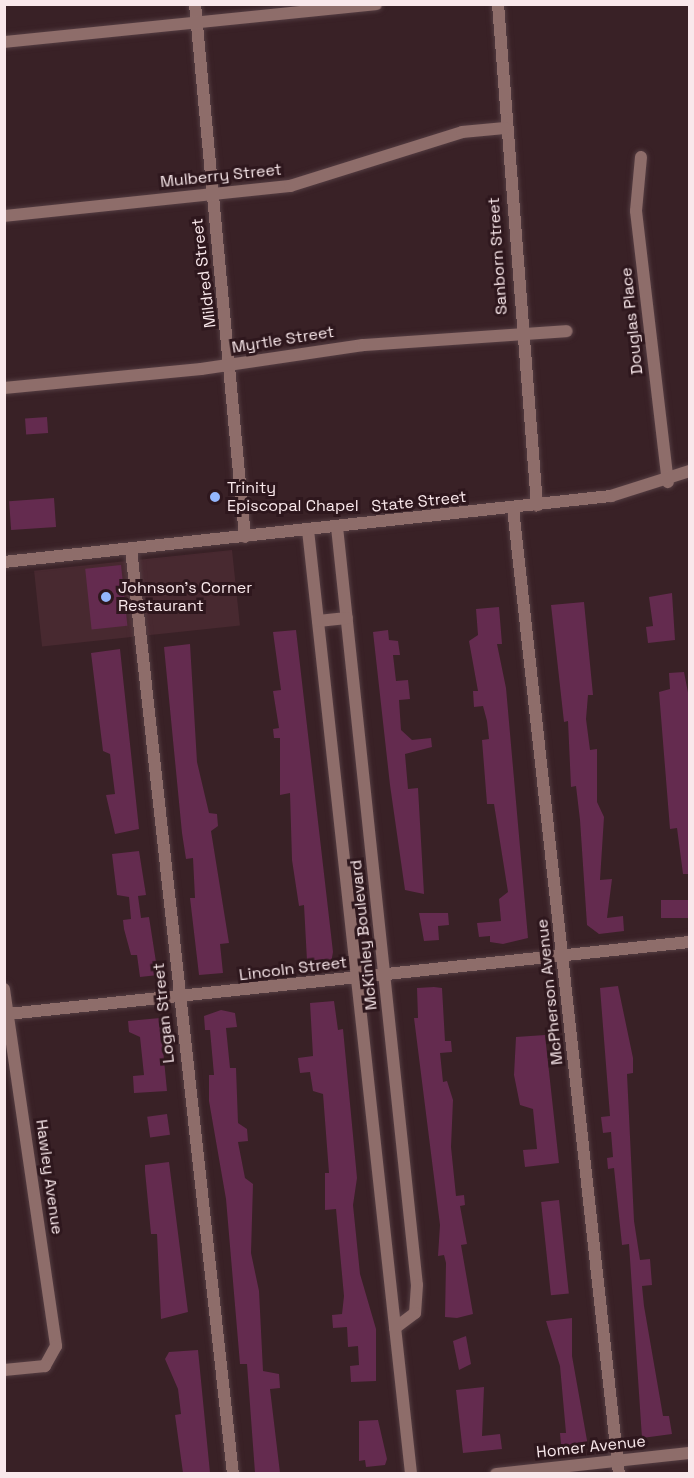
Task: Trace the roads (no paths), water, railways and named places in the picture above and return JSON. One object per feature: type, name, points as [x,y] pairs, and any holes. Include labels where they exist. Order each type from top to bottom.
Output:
[{"type":"street","name":"Mildred Street","points":[[195,4],[212,196],[232,364],[245,537]]},
{"type":"street","points":[[4,42],[376,4]]},
{"type":"street","name":"Sanborn Street","points":[[498,4],[505,128],[537,505]]},
{"type":"street","name":"Mulberry Street","points":[[4,216],[212,196],[306,182],[462,132],[505,128]]},
{"type":"street","name":"Douglas Place","points":[[641,157],[636,211],[668,482]]},
{"type":"street","name":"Myrtle Street","points":[[4,388],[232,364],[363,345],[567,330]]},
{"type":"street","points":[[689,472],[690,478]]},
{"type":"street","name":"State Street","points":[[4,561],[611,496],[668,482],[689,472]]},
{"type":"street","name":"McPherson Avenue","points":[[513,508],[619,1473]]},
{"type":"street","name":"McKinley Boulevard","points":[[337,527],[417,1285],[415,1313],[395,1328]]},
{"type":"street","name":"McKinley Boulevard","points":[[308,530],[411,1473]]},
{"type":"street","name":"Logan Street","points":[[130,549],[233,1473]]},
{"type":"street","points":[[318,621],[347,618]]},
{"type":"street","name":"Lincoln Street","points":[[7,1008],[179,999],[690,942]]},
{"type":"street","name":"Hawley Avenue","points":[[4,989],[56,1346],[45,1366],[4,1370]]},
{"type":"street","name":"Homer Avenue","points":[[495,1473],[690,1453]]},
{"type":"place","name":"Trinity Episcopal Chapel","points":[[215,497]]},
{"type":"place","name":"Johnson's Corner Restaurant","points":[[106,597]]}]
